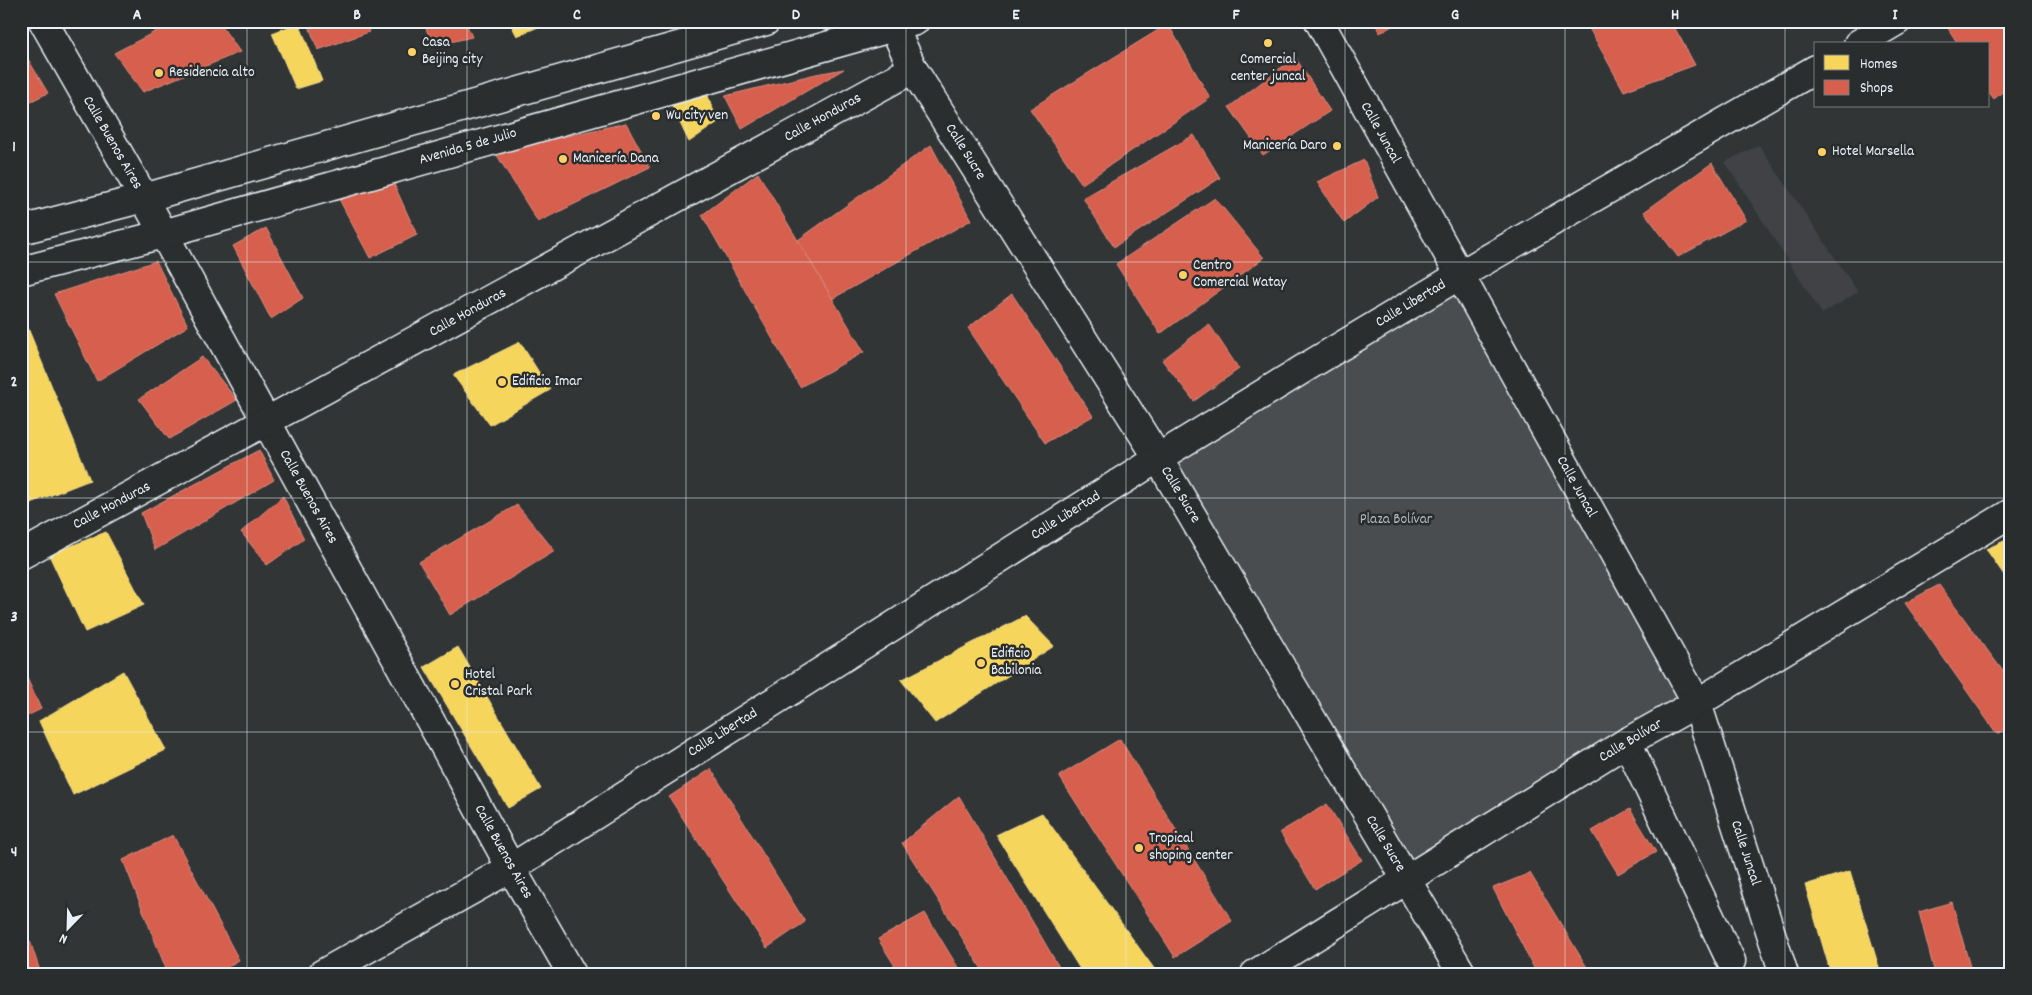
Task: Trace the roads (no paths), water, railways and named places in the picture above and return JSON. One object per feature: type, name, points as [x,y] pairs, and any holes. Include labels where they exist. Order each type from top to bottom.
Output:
[{"type":"street","name":"Calle Buenos Aires","points":[[43,21],[144,198],[511,868],[572,974]]},
{"type":"street","points":[[21,230],[144,198],[766,21]]},
{"type":"street","name":"Calle Juncal","points":[[1319,21],[1458,276],[1696,702],[1784,974]]},
{"type":"street","points":[[1861,42],[1897,21]]},
{"type":"street","name":"Calle Sucre","points":[[900,23],[913,69],[1158,458],[1462,974]]},
{"type":"street","name":"Avenida 5 de Julio","points":[[21,271],[163,234],[900,23]]},
{"type":"street","name":"Calle Honduras","points":[[21,554],[267,423],[913,69]]},
{"type":"street","name":"Calle Libertad","points":[[322,974],[511,868],[1158,458],[1458,276],[1814,69]]},
{"type":"street","name":"Calle Bolívar","points":[[1255,974],[1406,878],[1571,779],[1628,742],[2011,513]]},
{"type":"street","points":[[1628,742],[1731,961]]},
{"type":"place","name":"Comercial center juncal","points":[[1268,43]]},
{"type":"place","name":"Casa Beijing city","points":[[412,52]]},
{"type":"place","name":"Residencia alto","points":[[159,73]]},
{"type":"place","name":"Wu city ven","points":[[656,116]]},
{"type":"place","name":"Manicería Daro","points":[[1337,146]]},
{"type":"place","name":"Hotel Marsella","points":[[1822,152]]},
{"type":"place","name":"Manicería Dana","points":[[563,159]]},
{"type":"place","name":"Centro Comercial Watay","points":[[1183,275]]},
{"type":"place","name":"Edificio Imar","points":[[502,382]]},
{"type":"place","name":"Edificio Babilonia","points":[[981,663]]},
{"type":"place","name":"Hotel Cristal Park","points":[[455,684]]},
{"type":"place","name":"Tropical shoping center","points":[[1139,848]]},
{"type":"park label","name":"Plaza Bolívar","points":[[1396,520]]}]
